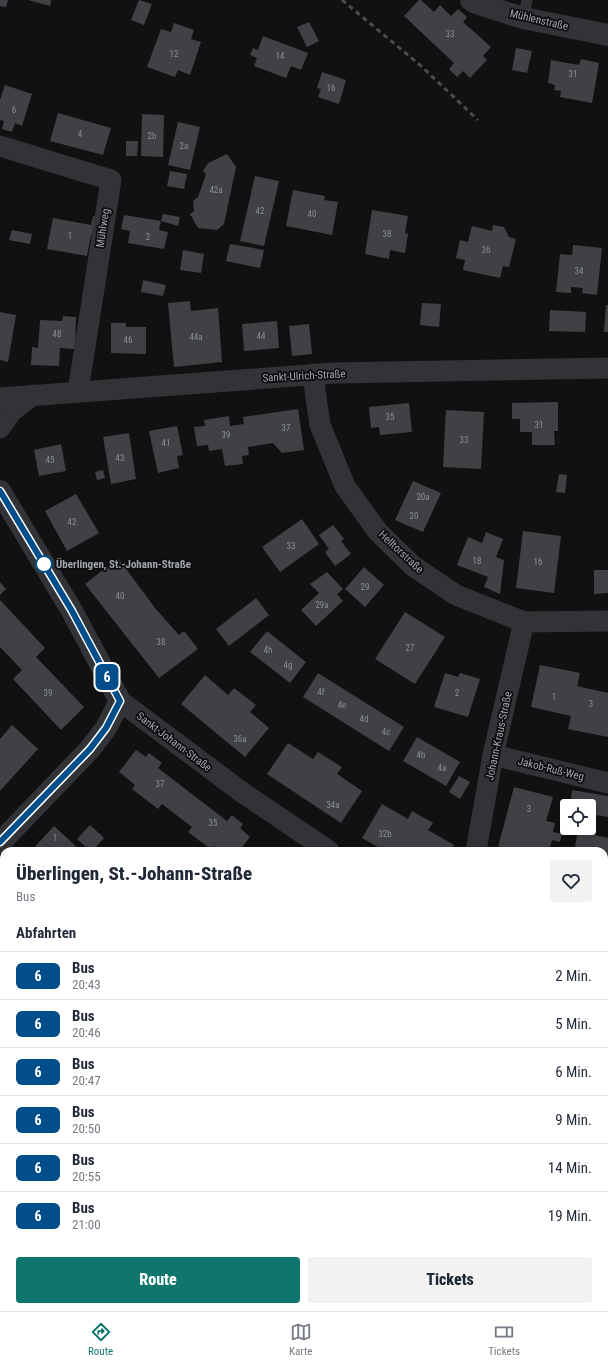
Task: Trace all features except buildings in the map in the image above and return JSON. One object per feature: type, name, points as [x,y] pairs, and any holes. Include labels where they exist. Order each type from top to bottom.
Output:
[{"type":"street","name":"Mühlenstraße","points":[[471,0],[476,3],[525,9],[608,35]]},
{"type":"street","name":"Mühlweg","points":[[0,146],[111,180],[78,391]]},
{"type":"street","name":"Sankt-Ulrich-Straße","points":[[0,398],[314,374],[608,368]]},
{"type":"street","name":"Helltorstraße","points":[[314,374],[320,425],[345,486],[378,532],[413,566],[456,595],[524,622],[608,621]]},
{"type":"street","points":[[0,428],[11,412],[33,395]]},
{"type":"street","name":"Sankt-Johann-Straße","points":[[0,491],[72,611],[120,701],[242,793],[323,847]]},
{"type":"street","name":"Johann-Kraus-Straße","points":[[477,847],[494,755],[524,622]]},
{"type":"street","points":[[0,842],[90,749],[106,728],[120,701]]},
{"type":"street","name":"Jakob-Ruß-Weg","points":[[494,755],[608,783]]},
{"type":"railway","points":[[342,0],[420,65],[478,120]]},
{"type":"bus line","name":"6","points":[[0,491],[72,611],[120,701],[106,728],[90,749],[0,842]]},
{"type":"place","name":"Überlingen, St.-Johann-Straße","points":[[44,564]]}]
